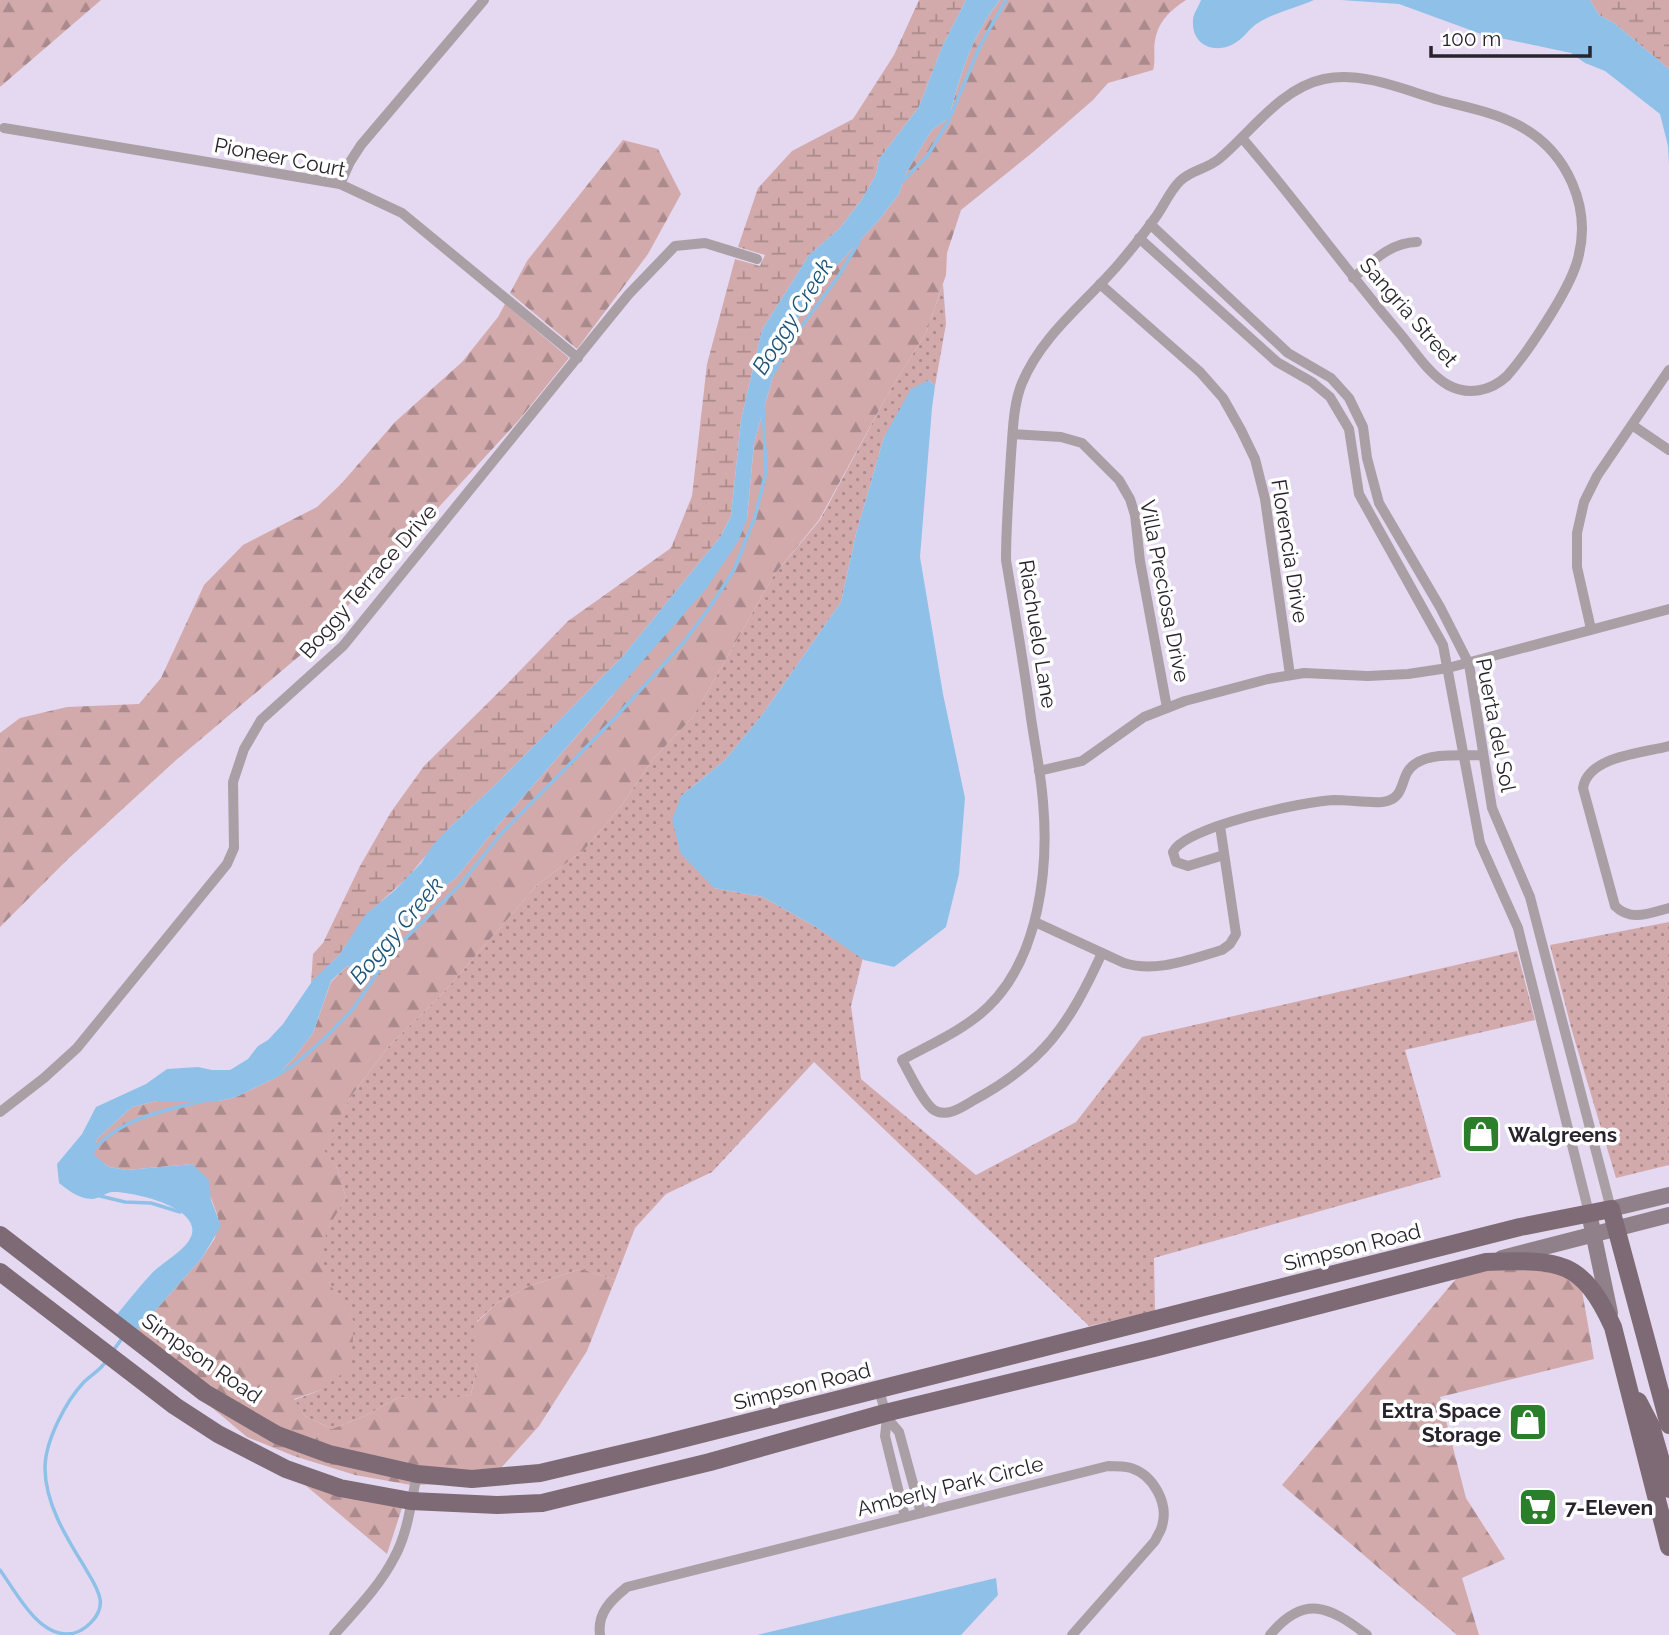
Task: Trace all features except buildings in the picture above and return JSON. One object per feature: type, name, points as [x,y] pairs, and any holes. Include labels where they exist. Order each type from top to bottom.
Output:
[{"type":"main road","name":"Simpson Road","points":[[0,1235],[205,1394],[277,1435],[328,1454],[417,1474],[472,1479],[540,1473],[1520,1227],[1669,1195]]},
{"type":"main road","points":[[1611,1209],[1669,1425]]},
{"type":"main road","points":[[1589,1213],[1625,1380],[1669,1547]]},
{"type":"main road","points":[[0,1272],[149,1387],[218,1434],[286,1469],[340,1488],[411,1501],[496,1505],[542,1503],[710,1462],[1085,1363],[1154,1348],[1669,1215]]},
{"type":"main road","points":[[1486,1262],[1536,1260],[1573,1272],[1589,1284],[1613,1327]]},
{"type":"main road","points":[[1085,1363],[1110,1353],[1153,1343],[1169,1331],[1174,1316]]},
{"type":"main road","points":[[1625,1380],[1651,1426],[1669,1489]]},
{"type":"street","points":[[340,184],[361,145],[484,0]]},
{"type":"street","name":"Sangria Street","points":[[1164,203],[1181,180],[1212,164],[1285,99],[1300,88],[1326,79],[1352,77],[1514,122],[1545,143],[1571,179],[1579,204],[1582,229],[1578,259],[1571,279],[1502,381],[1490,388],[1468,391],[1453,388],[1441,380],[1353,278],[1242,138]]},
{"type":"street","name":"Pioneer Court","points":[[4,128],[340,184],[402,213],[578,358]]},
{"type":"street","name":"Riachuelo Lane","points":[[1102,953],[1083,995],[1063,1026],[1021,1072],[954,1111],[944,1113],[933,1110],[902,1060],[967,1024],[989,1006],[1007,982],[1027,947],[1035,922],[1044,846],[1043,803],[1006,560],[1013,434],[1021,385],[1035,357],[1049,338],[1100,284],[1164,203]]},
{"type":"street","name":"Puerta del Sol","points":[[1150,224],[1288,353],[1331,378],[1349,398],[1363,428],[1367,458],[1379,503],[1440,607],[1469,664],[1492,808],[1525,886],[1549,964],[1611,1209]]},
{"type":"street","name":"Puerta del Sol","points":[[1139,238],[1277,362],[1312,382],[1330,397],[1349,429],[1359,494],[1443,645],[1480,843],[1518,928],[1589,1213]]},
{"type":"street","points":[[1353,278],[1393,247],[1417,242]]},
{"type":"street","name":"Boggy Terrace Drive","points":[[0,1112],[77,1048],[228,864],[234,848],[233,782],[244,749],[261,720],[342,646],[628,295],[675,246],[705,243],[757,259]]},
{"type":"street","name":"Florencia Drive","points":[[1100,284],[1200,372],[1223,398],[1241,430],[1255,459],[1265,499],[1290,676]]},
{"type":"street","points":[[1591,629],[1577,567],[1577,533],[1584,502],[1597,476],[1669,370]]},
{"type":"street","points":[[1632,425],[1669,450]]},
{"type":"street","name":"Villa Preciosa Drive","points":[[1013,434],[1061,437],[1082,443],[1119,480],[1130,499],[1135,515],[1139,561],[1167,708]]},
{"type":"street","points":[[1039,771],[1082,761],[1144,718],[1197,698],[1304,673],[1394,675],[1448,668],[1669,609]]},
{"type":"street","points":[[1669,746],[1599,764],[1588,772],[1583,788],[1615,906],[1622,913],[1636,916],[1669,908]]},
{"type":"street","points":[[1224,855],[1188,866],[1177,862],[1173,852],[1181,841],[1251,815],[1300,804],[1335,800],[1393,800],[1398,796],[1411,766],[1419,762],[1438,757],[1483,755]]},
{"type":"street","points":[[1035,922],[1140,968],[1155,967],[1222,950],[1236,934],[1220,826]]},
{"type":"street","points":[[1504,895],[1525,886]]},
{"type":"street","points":[[879,1390],[886,1415],[884,1436],[905,1517]]},
{"type":"street","points":[[886,1415],[899,1432],[921,1513]]},
{"type":"street","name":"Amberly Park Circle","points":[[600,1635],[603,1612],[611,1599],[627,1587],[1108,1466],[1129,1467],[1144,1474],[1156,1487],[1163,1506],[1163,1525],[1155,1541],[1072,1635]]},
{"type":"street","points":[[334,1635],[367,1597],[395,1556],[403,1536],[417,1474]]},
{"type":"street","points":[[1270,1635],[1284,1619],[1297,1611],[1311,1608],[1335,1613],[1367,1635]]},
{"type":"green space","points":[[0,0],[101,0],[0,87]]},
{"type":"green space","points":[[919,0],[966,0],[942,47],[919,107],[879,159],[876,175],[862,199],[840,228],[809,255],[762,330],[741,420],[731,516],[721,536],[623,656],[449,828],[407,878],[366,915],[340,954],[311,983],[313,954],[323,943],[360,866],[391,812],[424,766],[568,621],[671,548],[692,496],[707,364],[735,259],[760,266],[765,255],[738,247],[758,188],[792,151],[853,119],[894,55]]},
{"type":"green space","points":[[1000,0],[1186,0],[1170,12],[1159,28],[1154,44],[1153,70],[1108,83],[1093,100],[1032,153],[961,210],[947,253],[946,275],[926,333],[889,392],[819,520],[774,575],[693,717],[654,758],[621,806],[584,850],[538,884],[443,993],[388,1047],[352,1095],[322,1147],[337,1168],[346,1198],[329,1226],[320,1254],[330,1284],[354,1322],[351,1367],[321,1390],[294,1399],[305,1416],[332,1429],[365,1416],[399,1397],[436,1400],[471,1395],[477,1363],[477,1322],[497,1303],[532,1285],[581,1269],[615,1280],[587,1351],[539,1426],[492,1478],[449,1484],[411,1485],[355,1475],[294,1456],[247,1437],[130,1339],[202,1258],[215,1238],[218,1217],[208,1190],[192,1164],[127,1170],[109,1167],[93,1155],[97,1139],[132,1107],[157,1101],[219,1101],[236,1097],[273,1079],[313,1033],[331,982],[346,967],[361,964],[420,905],[456,878],[500,823],[612,696],[747,519],[754,443],[778,359],[802,311],[830,273],[899,194],[905,175],[932,130],[949,118],[974,42]]},
{"type":"green space","points":[[1590,0],[1669,0],[1669,69],[1614,23],[1599,15]]},
{"type":"green space","points":[[623,140],[658,149],[681,194],[648,254],[577,349],[510,293],[527,261]]},
{"type":"green space","points":[[943,284],[946,324],[935,386],[929,380],[884,437],[856,534],[841,602],[762,715],[725,760],[681,796],[714,888],[763,897],[863,958],[851,1006],[861,1079],[976,1175],[1076,1122],[1142,1037],[1517,951],[1535,1020],[1405,1050],[1441,1177],[1154,1258],[1155,1311],[1089,1326],[814,1062],[712,1172],[666,1194],[635,1228],[615,1280],[581,1269],[532,1285],[497,1303],[477,1321],[477,1363],[471,1395],[436,1401],[399,1397],[365,1416],[332,1429],[305,1416],[294,1400],[321,1390],[354,1322],[332,1288],[321,1261],[324,1238],[346,1198],[337,1168],[321,1147],[352,1095],[388,1047],[443,993],[538,884],[584,850],[621,806],[654,758],[693,717],[774,575],[820,520],[889,392],[926,333]]},
{"type":"green space","points":[[505,304],[569,358],[519,420],[310,647],[175,761],[67,860],[0,927],[0,733],[20,718],[67,707],[139,704],[161,678],[204,585],[243,545],[317,507],[341,484],[395,422],[462,362],[498,317]]},
{"type":"green space","points":[[1669,922],[1669,1165],[1616,1178],[1572,1031],[1550,945]]},
{"type":"green space","points":[[1502,1263],[1551,1269],[1581,1285],[1594,1359],[1440,1397],[1466,1498],[1505,1559],[1462,1578],[1479,1635],[1457,1635],[1282,1485],[1461,1273]]},
{"type":"green space","points":[[279,1463],[403,1505],[387,1554]]},
{"type":"water","points":[[966,0],[1000,0],[982,27],[968,56],[949,118],[932,130],[905,175],[899,194],[830,273],[802,311],[778,359],[754,443],[747,519],[738,542],[706,589],[500,823],[456,878],[420,905],[361,964],[346,967],[331,981],[313,1033],[273,1079],[236,1097],[219,1101],[157,1101],[132,1107],[97,1139],[94,1155],[109,1167],[127,1170],[192,1164],[209,1180],[211,1200],[221,1226],[202,1258],[130,1339],[110,1323],[152,1273],[188,1242],[192,1230],[189,1220],[180,1211],[166,1204],[136,1195],[112,1192],[92,1199],[78,1196],[59,1183],[57,1164],[82,1134],[96,1107],[146,1084],[167,1069],[198,1067],[230,1070],[248,1059],[258,1046],[268,1040],[283,1024],[313,980],[340,954],[365,915],[395,890],[449,828],[623,656],[721,536],[731,516],[741,420],[762,330],[809,255],[840,228],[862,199],[876,175],[879,159],[919,107],[942,47]]},
{"type":"water","points":[[1201,0],[1314,0],[1263,20],[1230,46],[1214,48],[1196,37],[1193,18]]},
{"type":"water","points":[[1341,0],[1590,0],[1599,15],[1614,23],[1669,69],[1669,165],[1668,146],[1660,114],[1605,71],[1585,63],[1571,53],[1481,34],[1399,4]]},
{"type":"water","points":[[929,380],[935,386],[920,557],[943,694],[965,798],[959,874],[946,927],[894,967],[864,960],[816,927],[763,897],[714,888],[681,854],[672,820],[681,796],[725,760],[762,715],[841,602],[856,534],[884,437],[911,389]]},
{"type":"water","points":[[996,1578],[998,1595],[961,1635],[757,1635]]},
{"type":"waterway","name":"Boggy Creek","points":[[902,182],[928,155],[948,122],[980,46],[1006,0]]},
{"type":"waterway","name":"Boggy Creek","points":[[774,373],[793,338],[838,277],[859,242]]},
{"type":"waterway","name":"Boggy Creek","points":[[274,1077],[294,1065],[353,1009],[406,938],[460,885],[500,835],[615,718],[684,642],[710,607],[734,570],[755,517],[766,472],[763,407]]},
{"type":"waterway","name":"Boggy Creek","points":[[92,1152],[103,1140],[130,1123],[207,1100]]},
{"type":"waterway","name":"Boggy Creek","points":[[96,1195],[125,1202],[151,1203],[180,1212]]},
{"type":"waterway","name":"Boggy Creek","points":[[113,1351],[123,1337]]},
{"type":"waterway","name":"Boggy Creek","points":[[0,1570],[28,1610],[46,1627],[56,1632],[73,1633],[95,1618],[100,1605],[98,1590],[58,1519],[49,1494],[45,1468],[49,1446],[64,1410],[77,1390],[107,1360]]},
{"type":"place","name":"Walgreens","points":[[1481,1134]]},
{"type":"place","name":"Extra Space Storage","points":[[1528,1422]]},
{"type":"place","name":"7-Eleven","points":[[1538,1507]]}]
